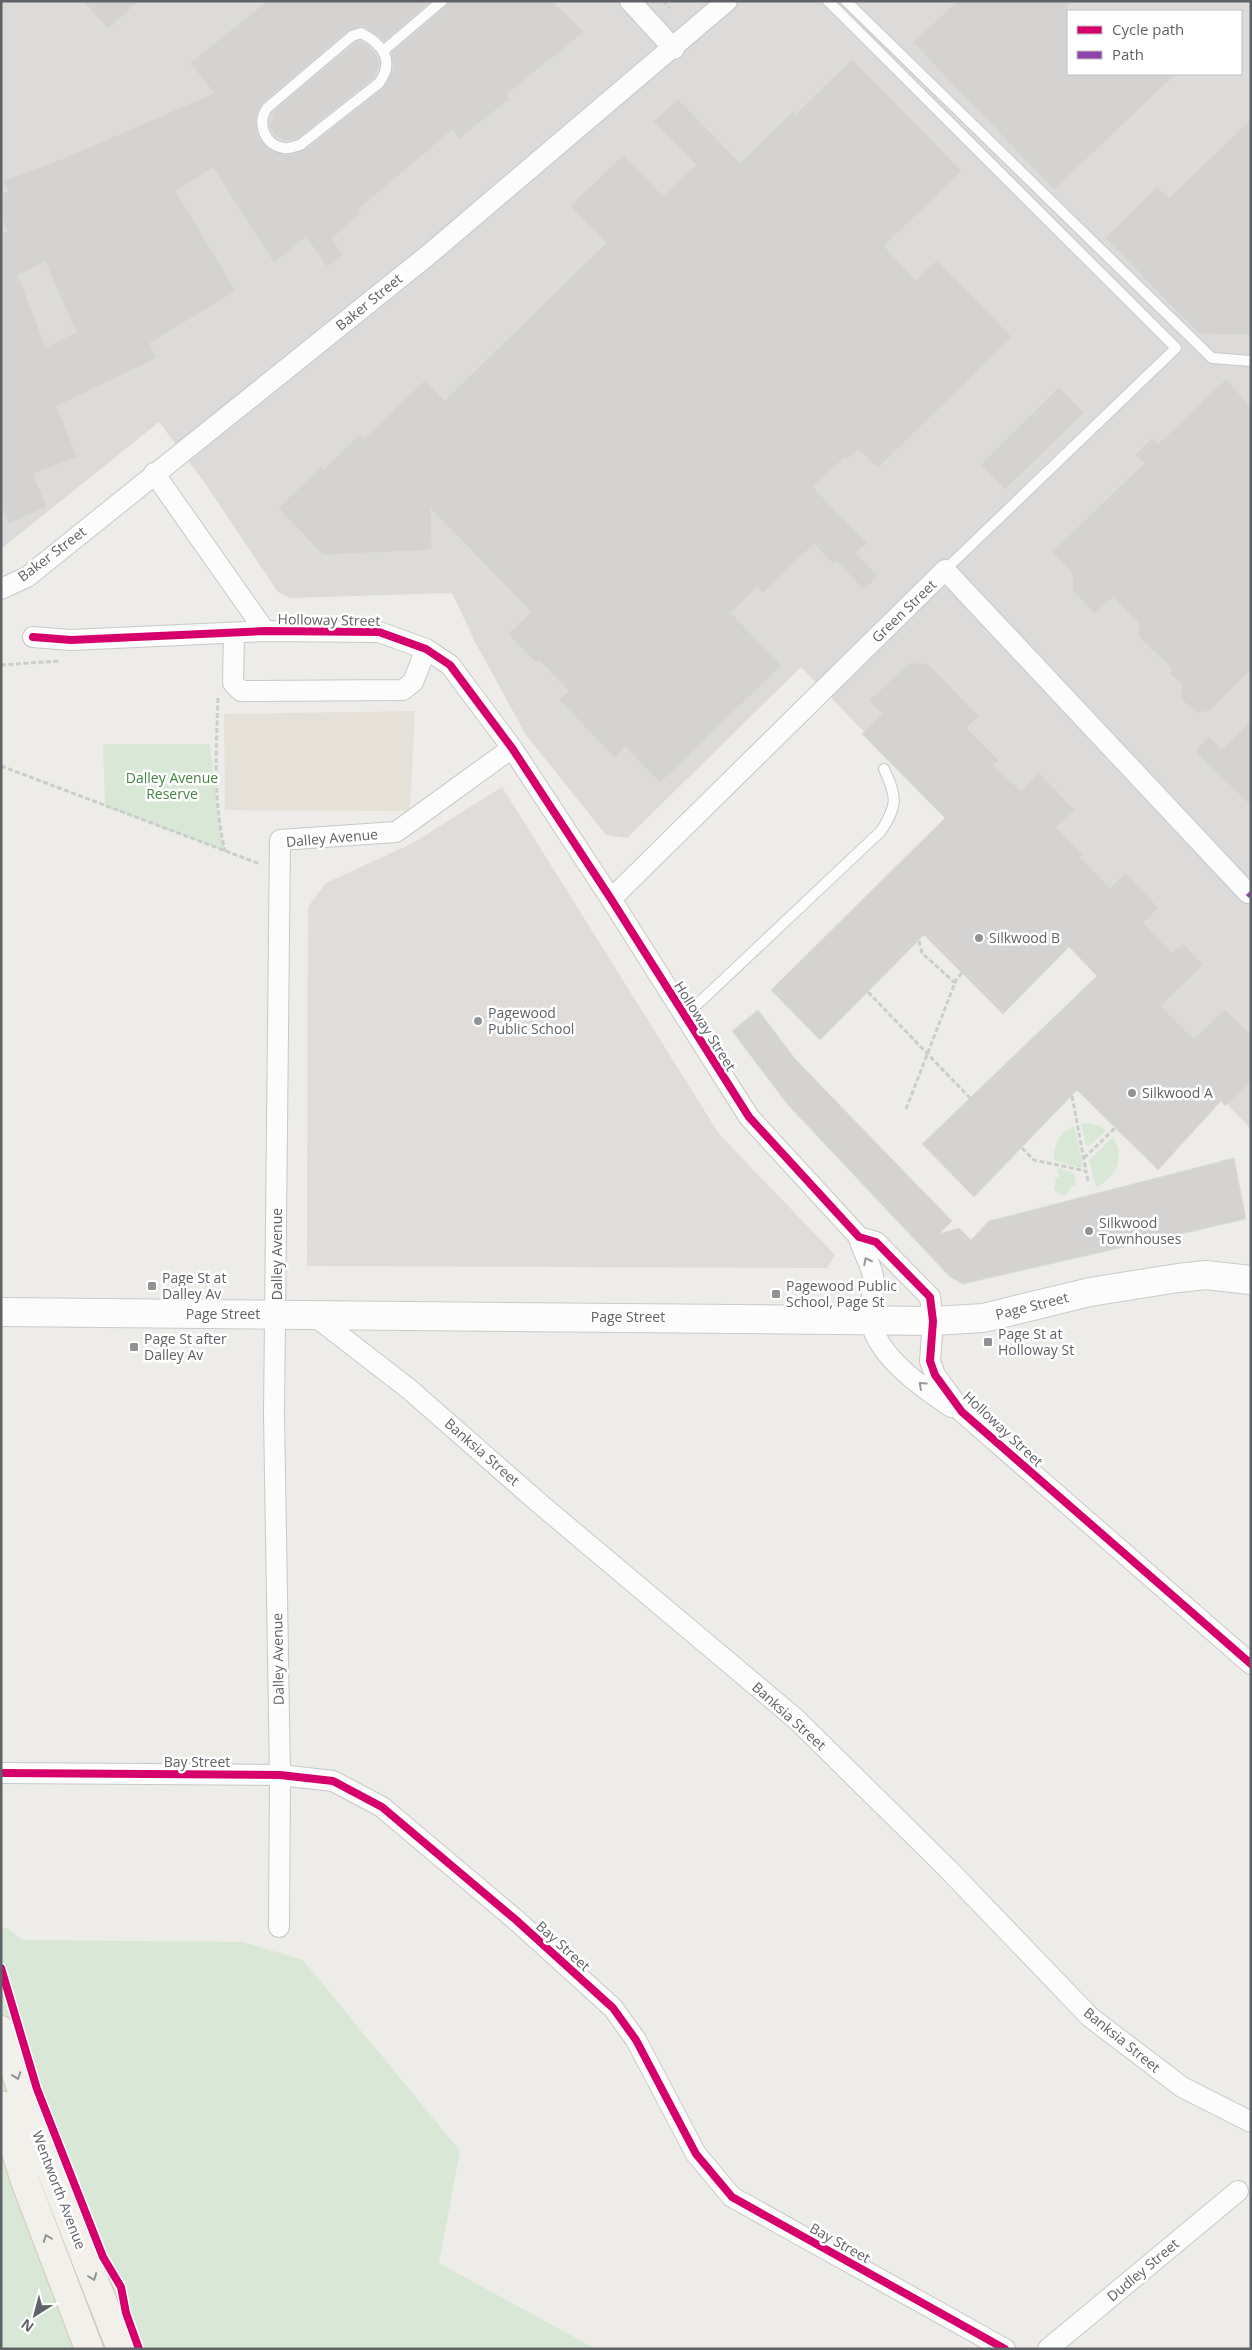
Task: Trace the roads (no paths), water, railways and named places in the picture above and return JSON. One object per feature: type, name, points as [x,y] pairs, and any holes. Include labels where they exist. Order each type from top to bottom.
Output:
[{"type":"main road","name":"Page Street","points":[[1,1312],[316,1317],[681,1317],[933,1321],[983,1318],[1090,1292],[1178,1278],[1206,1275],[1251,1280]]},
{"type":"main road","name":"Wentworth Avenue","points":[[1,2030],[35,2129],[121,2349]]},
{"type":"main road","name":"Wentworth Avenue","points":[[1,2105],[25,2181],[89,2349]]},
{"type":"street","points":[[630,1],[674,48]]},
{"type":"street","name":"Baker Street","points":[[1,589],[27,576],[426,256],[674,48],[727,1]]},
{"type":"street","name":"Holloway Street","points":[[154,473],[265,631]]},
{"type":"street","name":"Green Street","points":[[611,899],[945,570],[1248,893]]},
{"type":"street","name":"Holloway Street","points":[[33,637],[70,640],[265,631],[379,632],[426,649],[450,665],[512,748],[611,899],[749,1117],[859,1236],[876,1242],[930,1297],[933,1321],[930,1361],[935,1375],[962,1412]]},
{"type":"street","points":[[234,632],[233,684],[241,691],[403,690],[413,682],[426,649]]},
{"type":"street","name":"Dalley Avenue","points":[[279,1926],[280,1775],[274,1415],[280,840],[396,832],[512,748]]},
{"type":"street","name":"Holloway Street","points":[[859,1236],[863,1254],[873,1277],[871,1321],[879,1346],[933,1395],[962,1412],[1251,1664]]},
{"type":"street","name":"Banksia Street","points":[[316,1317],[409,1389],[539,1503],[796,1719],[947,1868],[1090,2017],[1182,2087],[1251,2122]]},
{"type":"street","name":"Bay Street","points":[[1,1773],[280,1775],[333,1780],[382,1807],[516,1920],[613,2008],[636,2040],[696,2154],[732,2197],[1005,2349]]},
{"type":"street","name":"Dudley Street","points":[[1048,2349],[1238,2191]]},
{"type":"lane","points":[[383,51],[442,1]]},
{"type":"lane","points":[[828,1],[1176,348],[945,570]]},
{"type":"lane","points":[[846,1],[1212,358],[1251,361]]},
{"type":"lane","points":[[360,33],[373,39],[383,51],[387,63],[385,74],[379,83],[300,145],[286,149],[274,145],[267,137],[262,128],[262,117],[267,108],[352,36],[360,33]]},
{"type":"lane","points":[[684,1017],[881,831],[893,812],[894,792],[884,769]]},
{"type":"place","name":"Silkwood B","points":[[979,938]]},
{"type":"place","name":"Pagewood Public School","points":[[478,1021]]},
{"type":"place","name":"Silkwood A","points":[[1132,1093]]},
{"type":"place","name":"Silkwood Townhouses","points":[[1089,1231]]},
{"type":"place","name":"Page St at Dalley Av","points":[[152,1286]]},
{"type":"place","name":"Pagewood Public School, Page St","points":[[776,1294]]},
{"type":"place","name":"Page St at Holloway St","points":[[988,1342]]},
{"type":"place","name":"Page St after Dalley Av","points":[[134,1347]]},
{"type":"park label","name":"Dalley Avenue Reserve","points":[[172,786]]}]
